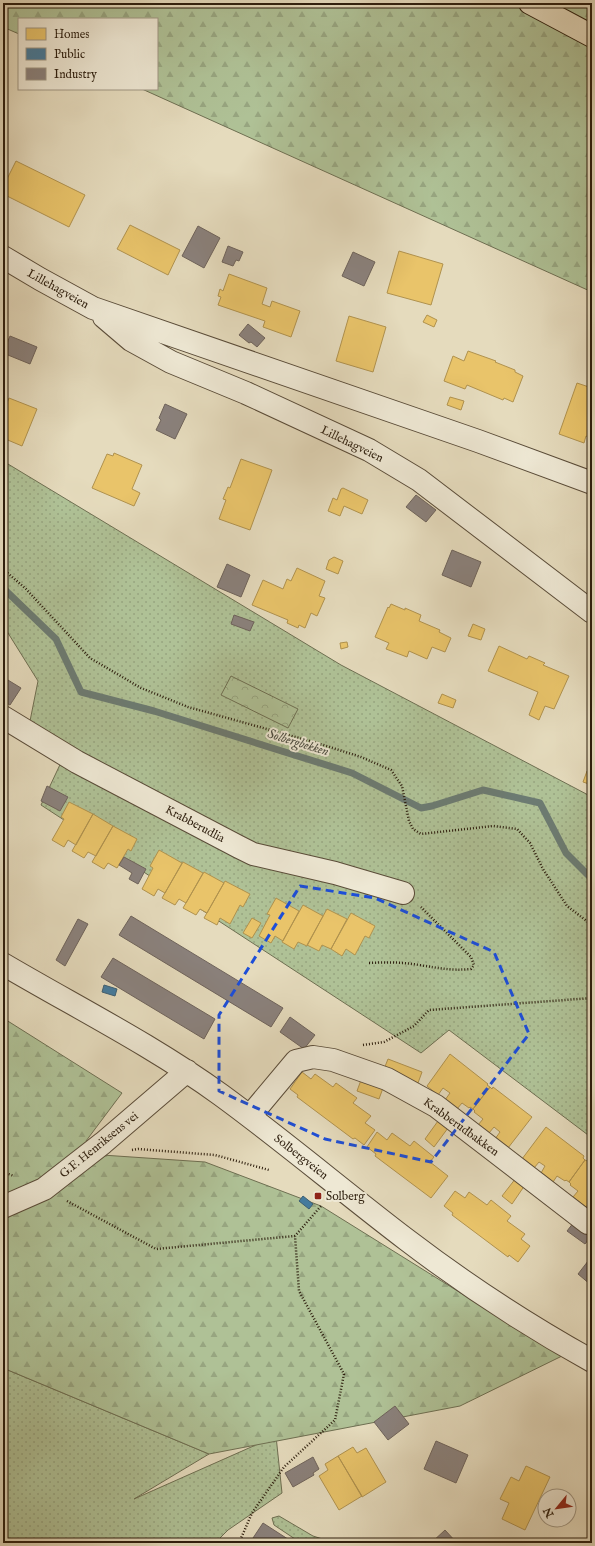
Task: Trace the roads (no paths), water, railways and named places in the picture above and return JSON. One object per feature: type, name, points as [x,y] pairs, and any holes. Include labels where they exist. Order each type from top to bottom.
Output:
[{"type":"main road","points":[[530,3],[592,36]]},
{"type":"street","name":"Lillehagveien","points":[[3,256],[40,279],[93,308],[478,441],[592,483]]},
{"type":"street","name":"Lillehagveien","points":[[93,308],[131,340],[171,362],[246,393],[369,450],[419,480],[592,612]]},
{"type":"street","name":"Krabberudlia","points":[[3,717],[77,762],[187,821],[253,854],[334,873],[404,893]]},
{"type":"street","name":"Solbergveien","points":[[3,964],[187,1071],[250,1116],[408,1241],[471,1287],[527,1324],[592,1361]]},
{"type":"street","name":"Krabberudbakken","points":[[250,1116],[296,1061],[313,1057],[333,1060],[387,1079],[436,1106],[588,1223]]},
{"type":"street","name":"G.F. Henriksens vei","points":[[3,1206],[44,1189],[103,1143],[187,1071]]},
{"type":"waterway","name":"Solbergbekken","points":[[3,588],[56,639],[81,692],[154,711],[352,773],[421,808],[483,790],[540,803],[566,853],[592,879]]},
{"type":"place","name":"Solberg","points":[[318,1196]]}]
